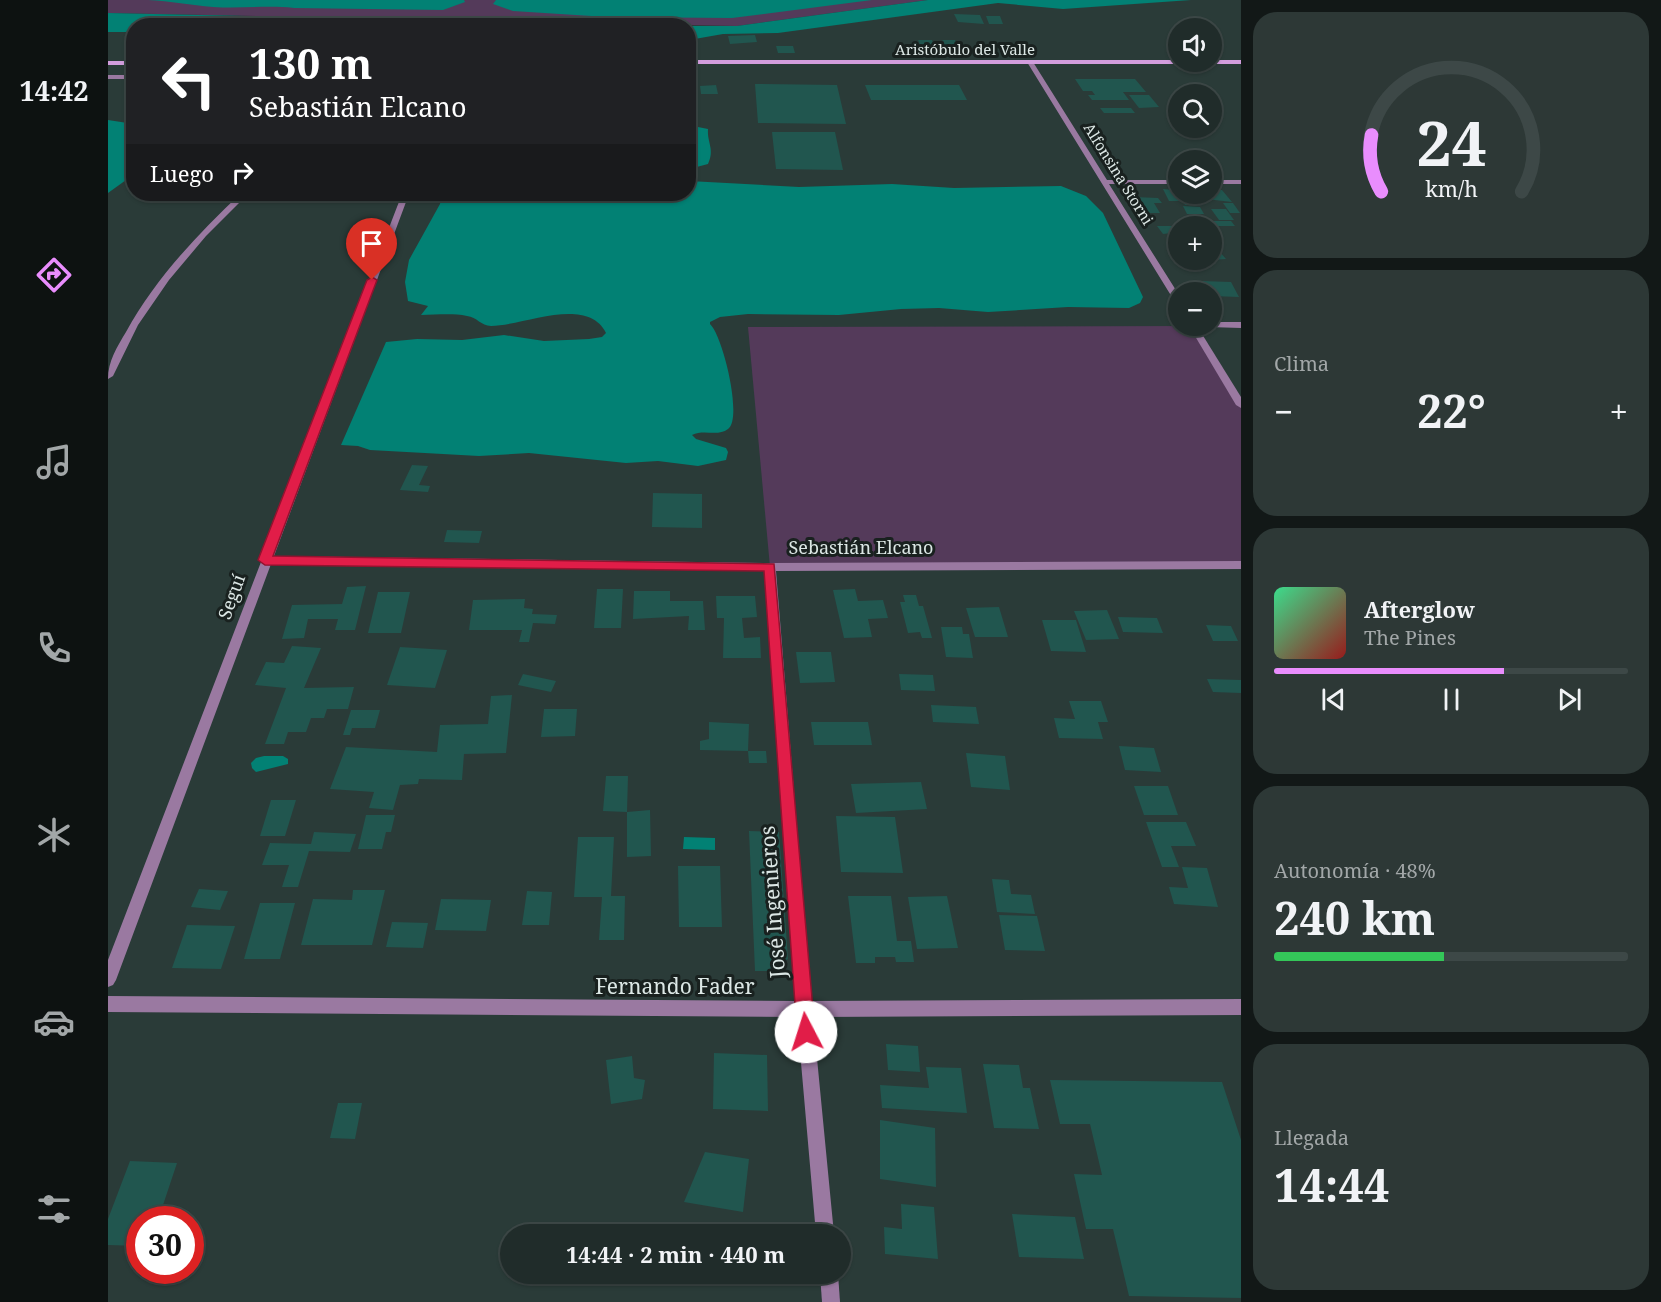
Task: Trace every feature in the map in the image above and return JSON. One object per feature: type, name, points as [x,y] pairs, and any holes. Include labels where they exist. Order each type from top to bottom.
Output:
[{"type":"street","name":"Aristóbulo del Valle","points":[[696,62],[1241,62]]},
{"type":"street","name":"Alfonsina Storni","points":[[1030,62],[1168,284]]},
{"type":"street","points":[[108,63],[126,63]]},
{"type":"street","points":[[108,77],[126,77]]},
{"type":"street","points":[[1105,182],[1168,182]]},
{"type":"street","points":[[1222,182],[1241,182]]},
{"type":"street","points":[[108,376],[130,331],[168,276],[218,217],[236,201]]},
{"type":"street","name":"Seguí","points":[[108,980],[402,201]]},
{"type":"street","points":[[1222,325],[1241,325]]},
{"type":"street","points":[[1199,336],[1241,405]]},
{"type":"street","name":"Sebastián Elcano","points":[[265,560],[770,567],[1241,565]]},
{"type":"street","name":"José Ingenieros","points":[[770,567],[804,1009],[824,1224]]},
{"type":"street","name":"Fernando Fader","points":[[108,1004],[804,1009],[1241,1006]]},
{"type":"street","points":[[830,1284],[831,1302]]},
{"type":"shaded area","points":[[108,0],[928,0],[737,26],[696,25],[696,18],[350,18],[108,13]]},
{"type":"shaded area","points":[[148,0],[464,0],[465,2],[443,10],[213,7]]},
{"type":"shaded area","points":[[496,0],[872,0],[732,18],[607,17],[513,11],[493,4]]},
{"type":"shaded area","points":[[928,0],[1191,0],[1063,9],[998,3],[778,33],[723,34],[696,39],[696,26],[737,26]]},
{"type":"shaded area","points":[[108,13],[337,18],[126,18],[126,32],[108,32]]},
{"type":"shaded area","points":[[108,120],[126,123],[126,180],[108,193]]},
{"type":"shaded area","points":[[696,127],[708,129],[711,150],[708,164],[696,167]]},
{"type":"shaded area","points":[[696,181],[799,187],[892,184],[954,188],[1061,186],[1086,196],[1103,213],[1143,297],[1140,303],[1129,308],[1068,307],[988,312],[939,308],[839,315],[748,314],[720,317],[710,324],[720,344],[730,377],[732,422],[724,431],[692,435],[696,439],[726,448],[728,452],[726,460],[698,466],[658,461],[626,463],[529,453],[479,456],[370,450],[358,446],[341,445],[386,342],[417,339],[462,340],[504,335],[544,341],[589,339],[602,337],[606,333],[597,322],[585,316],[570,314],[491,326],[461,315],[421,315],[428,306],[408,301],[405,282],[409,260],[441,201],[696,201]]},
{"type":"shaded area","points":[[1168,326],[1168,336],[1199,336],[1241,405],[1241,565],[770,567],[748,327]]},
{"type":"shaded area","points":[[283,756],[288,759],[288,764],[256,772],[251,763],[256,758]]},
{"type":"shaded area","points":[[684,837],[715,838],[715,850],[683,849]]},
{"type":"building","points":[[954,14],[980,15],[984,24],[958,22]]},
{"type":"building","points":[[986,16],[1000,16],[1003,24],[989,24]]},
{"type":"building","points":[[755,35],[757,42],[730,44],[728,36]]},
{"type":"building","points":[[918,40],[932,40],[936,49],[922,49]]},
{"type":"building","points":[[942,40],[955,40],[960,48],[940,49],[937,42],[944,42]]},
{"type":"building","points":[[776,46],[793,46],[795,53],[778,53]]},
{"type":"building","points":[[1075,79],[1135,79],[1146,92],[1123,92],[1129,100],[1092,100],[1088,95],[1095,95],[1092,91],[1083,91]]},
{"type":"building","points":[[755,84],[837,85],[846,124],[758,123]]},
{"type":"building","points":[[716,85],[718,94],[701,94],[700,86]]},
{"type":"building","points":[[865,85],[959,85],[967,100],[871,100]]},
{"type":"building","points":[[1129,95],[1149,95],[1159,107],[1139,108]]},
{"type":"building","points":[[1100,108],[1131,108],[1135,113],[1104,113]]},
{"type":"building","points":[[772,132],[835,132],[843,170],[776,169]]},
{"type":"building","points":[[1163,189],[1168,189],[1168,199]]},
{"type":"building","points":[[1222,190],[1232,202],[1222,201]]},
{"type":"building","points":[[1134,197],[1158,198],[1162,203],[1154,203],[1160,213],[1143,213]]},
{"type":"building","points":[[1223,203],[1233,203],[1240,213],[1230,213]]},
{"type":"building","points":[[1183,206],[1200,207],[1204,214],[1187,214]]},
{"type":"building","points":[[1211,209],[1226,209],[1234,220],[1222,220],[1222,216],[1216,216]]},
{"type":"building","points":[[1222,221],[1231,221],[1235,226],[1222,226]]},
{"type":"building","points":[[1157,226],[1168,226],[1168,233],[1163,234]]},
{"type":"building","points":[[1201,281],[1231,282],[1239,297],[1222,296],[1222,282]]},
{"type":"building","points":[[412,465],[428,466],[419,485],[430,486],[428,492],[400,490]]},
{"type":"building","points":[[653,493],[702,494],[702,528],[652,527]]},
{"type":"building","points":[[447,530],[482,531],[479,543],[444,542]]},
{"type":"building","points":[[366,586],[355,630],[335,630],[338,619],[308,619],[304,638],[282,639],[292,605],[342,604],[347,587]]},
{"type":"building","points":[[597,589],[623,589],[621,628],[594,628]]},
{"type":"building","points":[[855,589],[858,601],[883,600],[888,618],[868,619],[872,637],[844,638],[833,590]]},
{"type":"building","points":[[634,591],[670,591],[670,601],[703,601],[705,630],[688,630],[689,616],[633,619]]},
{"type":"building","points":[[378,592],[410,592],[401,633],[368,633]]},
{"type":"building","points":[[903,595],[916,595],[919,606],[923,606],[932,638],[922,638],[920,632],[908,633],[900,602],[905,602]]},
{"type":"building","points":[[716,596],[755,596],[757,617],[742,618],[744,638],[760,637],[761,658],[723,658],[724,618],[717,618]]},
{"type":"building","points":[[525,599],[524,608],[533,609],[532,614],[557,615],[555,624],[533,623],[529,642],[519,642],[522,630],[469,630],[473,600]]},
{"type":"building","points":[[999,607],[1008,637],[975,637],[966,608]]},
{"type":"building","points":[[1107,610],[1119,639],[1086,640],[1074,611]]},
{"type":"building","points":[[1118,617],[1157,618],[1163,633],[1123,632]]},
{"type":"building","points":[[1042,620],[1076,620],[1086,652],[1051,651]]},
{"type":"building","points":[[1206,625],[1231,626],[1238,641],[1213,641]]},
{"type":"building","points":[[941,627],[962,627],[963,634],[969,634],[973,658],[946,657]]},
{"type":"building","points":[[292,646],[321,648],[304,688],[354,687],[348,709],[327,709],[324,718],[311,718],[306,732],[288,732],[284,744],[265,744],[286,688],[255,685],[266,662],[284,663]]},
{"type":"building","points":[[400,647],[447,650],[435,688],[387,685]]},
{"type":"building","points":[[796,652],[831,652],[835,682],[800,683]]},
{"type":"building","points":[[523,674],[556,681],[551,692],[518,685]]},
{"type":"building","points":[[899,674],[933,675],[935,691],[901,690]]},
{"type":"building","points":[[1207,679],[1241,680],[1241,693],[1213,692]]},
{"type":"building","points":[[512,695],[506,753],[464,754],[462,780],[419,779],[418,784],[400,785],[393,810],[369,808],[374,792],[330,789],[346,747],[437,752],[440,725],[488,724],[491,696]]},
{"type":"building","points":[[1069,701],[1101,701],[1108,722],[1098,722],[1103,739],[1059,738],[1054,718],[1075,719]]},
{"type":"building","points":[[931,705],[976,707],[979,724],[933,722]]},
{"type":"building","points":[[544,709],[577,709],[575,736],[541,737]]},
{"type":"building","points":[[351,710],[380,710],[375,728],[352,728],[350,735],[343,735]]},
{"type":"building","points":[[709,722],[749,724],[748,751],[700,750],[700,741],[709,739]]},
{"type":"building","points":[[811,722],[868,722],[872,745],[814,745]]},
{"type":"building","points":[[1119,746],[1154,748],[1161,772],[1125,770]]},
{"type":"building","points":[[748,751],[766,751],[767,763],[749,763]]},
{"type":"building","points":[[966,753],[1005,756],[1010,790],[971,787]]},
{"type":"building","points":[[606,776],[628,776],[627,812],[603,811]]},
{"type":"building","points":[[921,782],[927,809],[856,813],[851,784]]},
{"type":"building","points":[[1134,786],[1168,786],[1178,815],[1144,815]]},
{"type":"building","points":[[271,800],[296,800],[285,836],[260,836]]},
{"type":"building","points":[[650,810],[651,856],[627,857],[627,812]]},
{"type":"building","points":[[366,815],[395,815],[391,832],[386,832],[382,849],[358,849]]},
{"type":"building","points":[[836,816],[895,817],[903,873],[841,872]]},
{"type":"building","points":[[1146,822],[1186,822],[1196,846],[1171,846],[1179,867],[1162,867]]},
{"type":"building","points":[[749,831],[779,832],[788,959],[771,971],[755,971]]},
{"type":"building","points":[[314,832],[356,834],[350,852],[309,851],[298,887],[282,887],[289,865],[262,865],[270,843],[311,844]]},
{"type":"building","points":[[578,837],[614,837],[611,896],[625,896],[624,940],[599,940],[602,897],[574,897]]},
{"type":"building","points":[[678,866],[720,866],[722,927],[679,927]]},
{"type":"building","points":[[1182,867],[1207,868],[1218,907],[1174,904],[1169,887],[1188,888]]},
{"type":"building","points":[[992,879],[1009,880],[1011,894],[1031,895],[1035,914],[997,912]]},
{"type":"building","points":[[199,889],[228,891],[220,910],[191,907]]},
{"type":"building","points":[[353,890],[385,890],[372,945],[301,945],[313,899],[352,900]]},
{"type":"building","points":[[527,891],[552,892],[549,925],[522,925]]},
{"type":"building","points":[[848,896],[891,896],[897,941],[911,941],[914,962],[896,962],[895,957],[875,957],[875,963],[856,963]]},
{"type":"building","points":[[947,896],[958,948],[917,949],[908,897]]},
{"type":"building","points":[[441,899],[491,900],[486,931],[435,930]]},
{"type":"building","points":[[260,903],[295,903],[280,959],[244,959]]},
{"type":"building","points":[[999,915],[1037,916],[1045,951],[1005,950]]},
{"type":"building","points":[[392,922],[428,923],[423,948],[386,947]]},
{"type":"building","points":[[187,925],[235,926],[221,969],[172,968]]},
{"type":"building","points":[[886,1044],[918,1046],[920,1072],[888,1070]]},
{"type":"building","points":[[714,1053],[767,1055],[768,1111],[713,1109]]},
{"type":"building","points":[[632,1056],[634,1078],[645,1080],[642,1099],[611,1104],[606,1060]]},
{"type":"building","points":[[983,1064],[1019,1065],[1023,1088],[1030,1088],[1039,1129],[994,1128]]},
{"type":"building","points":[[926,1067],[961,1068],[967,1113],[882,1108],[880,1085],[929,1088]]},
{"type":"building","points":[[1050,1080],[1222,1082],[1241,1140],[1241,1298],[1129,1296],[1113,1229],[1086,1229],[1074,1174],[1102,1175],[1090,1124],[1060,1124]]},
{"type":"building","points":[[338,1103],[362,1103],[355,1139],[330,1138]]},
{"type":"building","points":[[880,1120],[935,1128],[936,1187],[880,1179]]},
{"type":"building","points":[[705,1152],[749,1159],[743,1212],[684,1202]]},
{"type":"building","points":[[130,1161],[177,1163],[163,1206],[126,1206],[126,1246],[108,1245],[108,1219]]},
{"type":"building","points":[[901,1204],[934,1207],[938,1259],[885,1254],[884,1227],[902,1229]]},
{"type":"building","points":[[1012,1214],[1075,1217],[1084,1259],[1019,1257]]},
{"type":"route","points":[[372,280],[265,560],[770,567],[806,1032]]}]
